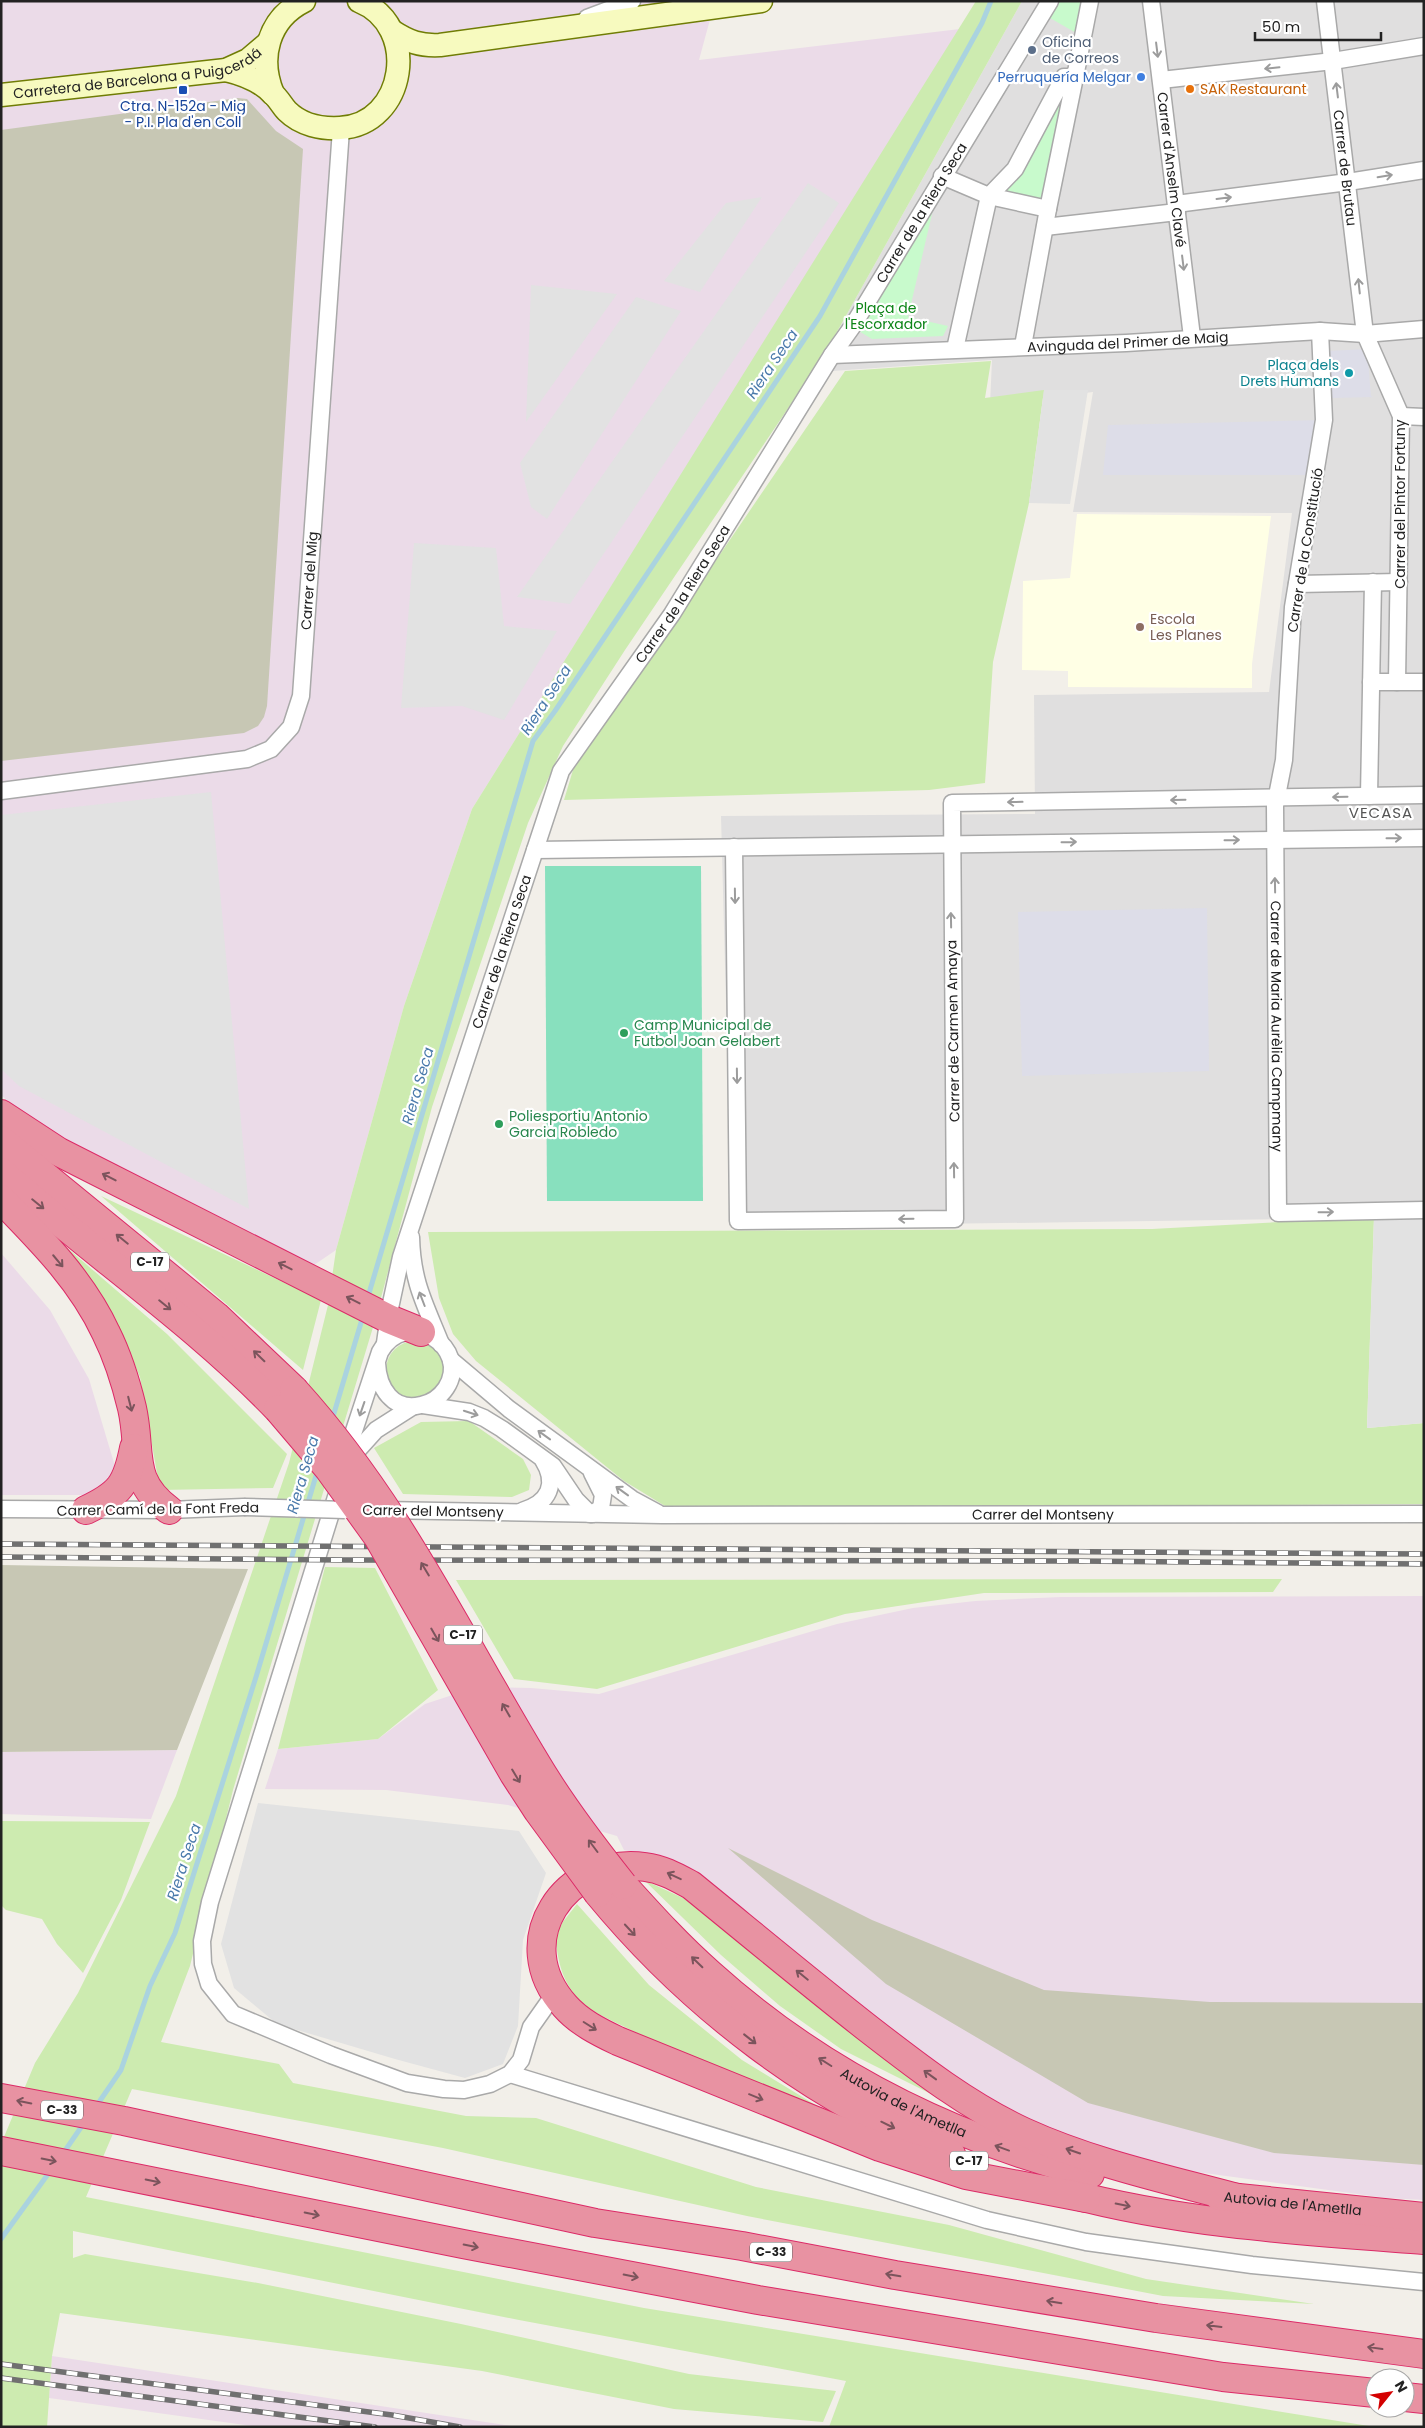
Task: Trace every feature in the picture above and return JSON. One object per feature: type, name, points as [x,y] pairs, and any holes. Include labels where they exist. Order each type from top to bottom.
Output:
[{"type":"highway","points":[[1,1114],[59,1152],[329,1288],[384,1325],[431,1338]]},
{"type":"highway","name":"C-17","points":[[1,1140],[216,1316],[286,1400],[329,1469],[378,1538],[524,1789],[598,1893],[672,1973],[720,2015],[770,2054],[822,2089],[878,2120],[936,2148],[994,2171],[1086,2198],[1214,2220],[1424,2240]]},
{"type":"highway","name":"C-17","points":[[1,1172],[182,1319],[247,1377],[286,1400]]},
{"type":"highway","points":[[1,1199],[59,1262],[92,1306],[106,1333],[124,1381],[136,1436],[138,1469],[143,1482],[156,1501],[169,1510]]},
{"type":"highway","name":"Autovia de l'Ametlla","points":[[286,1400],[334,1437],[382,1501],[439,1592],[547,1781],[574,1821],[623,1885],[664,1930],[710,1974],[758,2014],[817,2056],[860,2083],[916,2113],[975,2138],[1041,2161],[1154,2187],[1237,2198],[1424,2217]]},
{"type":"highway","points":[[86,1510],[110,1496],[125,1481],[130,1472],[136,1436]]},
{"type":"highway","points":[[1086,2198],[966,2175],[880,2147],[618,2042],[580,2019],[555,1993],[542,1958],[541,1942],[543,1929],[555,1903],[578,1882],[604,1871],[632,1866],[659,1870],[691,1885],[905,2057],[985,2111],[1024,2132],[1082,2154],[1237,2198]]},
{"type":"highway","name":"C-33","points":[[1,2098],[124,2121],[595,2223],[742,2246],[895,2275],[1156,2318],[1424,2354]]},
{"type":"highway","points":[[1,2151],[463,2244],[758,2300],[1222,2377],[1365,2393]]},
{"type":"main road","points":[[392,31],[408,42],[423,46],[440,45],[760,1]]},
{"type":"main road","points":[[273,94],[267,75],[266,52],[268,43],[273,30],[286,13],[302,2]]},
{"type":"main road","points":[[363,2],[384,19],[392,31],[396,42],[399,66],[398,76]]},
{"type":"main road","name":"Carretera de Barcelona a Puigcerdá","points":[[1,95],[226,70],[248,60],[268,43]]},
{"type":"main road","points":[[226,70],[250,78],[273,94],[288,112],[309,125],[341,128],[364,121],[374,115],[390,97],[398,76],[403,69],[440,45]]},
{"type":"street","points":[[560,28],[632,1]]},
{"type":"street","name":"Carrer de la Riera Seca","points":[[384,1325],[410,1230],[561,771],[672,614],[832,355],[852,328],[942,176],[1050,1]]},
{"type":"street","points":[[1023,346],[1048,209],[1090,1]]},
{"type":"street","name":"Carrer d'Anselm Clavé","points":[[1151,1],[1192,337]]},
{"type":"street","name":"Carrer de Brutau","points":[[1325,1],[1365,334]]},
{"type":"street","points":[[1161,80],[1333,61],[1424,46]]},
{"type":"street","points":[[955,349],[989,196],[1015,169],[1064,77],[1075,77]]},
{"type":"street","name":"Carrer del Mig","points":[[1,791],[247,759],[271,748],[291,727],[301,696],[341,128]]},
{"type":"street","points":[[1045,227],[1424,170]]},
{"type":"street","points":[[942,176],[989,196],[1048,209]]},
{"type":"street","name":"Avinguda del Primer de Maig","points":[[832,355],[1126,343],[1192,337],[1320,331],[1365,334],[1424,329]]},
{"type":"street","name":"Carrer de la Constitució","points":[[1274,840],[1277,798],[1284,760],[1293,607],[1324,420],[1320,331]]},
{"type":"street","name":"Carrer del Pintor Fortuny","points":[[1365,334],[1401,416],[1397,682]]},
{"type":"street","points":[[1401,416],[1424,417]]},
{"type":"street","name":"Carrer del Pintor Fortuny","points":[[1369,796],[1373,582]]},
{"type":"street","points":[[1297,584],[1400,582]]},
{"type":"street","points":[[1371,682],[1424,682]]},
{"type":"street","points":[[1277,798],[1424,795]]},
{"type":"street","name":"Carrer de Carmen Amaya","points":[[734,847],[738,1221],[955,1218],[950,844],[952,803],[1277,798]]},
{"type":"street","points":[[535,850],[1424,838]]},
{"type":"street","name":"Carrer de Maria Aurèlia Campmany","points":[[1274,840],[1278,1213],[1424,1210]]},
{"type":"street","name":"Carrer de la Riera Seca","points":[[410,1230],[414,1274],[431,1338]]},
{"type":"street","points":[[384,1325],[377,1363],[352,1437],[347,1463],[210,1902],[202,1941],[203,1964],[209,1984],[232,2014],[332,2056],[406,2083],[444,2089],[464,2090],[490,2084],[510,2074],[521,2060],[531,2027],[555,1993]]},
{"type":"street","points":[[347,1463],[376,1430],[418,1406],[434,1400],[449,1383],[452,1372],[451,1360],[431,1338]]},
{"type":"street","name":"Carrer del Montseny","points":[[451,1360],[509,1409],[642,1505],[662,1515]]},
{"type":"street","points":[[377,1363],[378,1375],[385,1393],[401,1405],[454,1408],[484,1418],[559,1472],[576,1500],[591,1514]]},
{"type":"street","name":"Carrer del Montseny","points":[[521,1512],[540,1503],[549,1490],[551,1476],[542,1458]]},
{"type":"street","name":"Carrer del Montseny","points":[[584,1464],[597,1480],[603,1495],[600,1508],[591,1514]]},
{"type":"street","name":"Carrer Camí de la Font Freda","points":[[1,1509],[169,1510],[244,1507],[345,1510]]},
{"type":"street","name":"Carrer del Montseny","points":[[345,1510],[662,1515],[1424,1514]]},
{"type":"street","points":[[510,2074],[987,2220],[1086,2242],[1252,2265],[1424,2282]]},
{"type":"shaded area","points":[[1,1],[715,1],[699,60],[960,29],[472,809],[404,1006],[336,1250],[298,1276],[103,1187],[1,1095]]},
{"type":"shaded area","points":[[1022,1],[1424,1],[1424,1217],[732,1227],[721,816],[1035,814],[1034,695],[1269,692],[1292,513],[1073,512],[1093,392],[990,404],[992,360],[832,371],[824,355]]},
{"type":"shaded area","points":[[238,98],[247,99],[276,131],[303,149],[267,706],[264,717],[258,726],[244,733],[1,761],[1,130]]},
{"type":"shaded area","points":[[808,183],[839,203],[570,604],[517,597]]},
{"type":"shaded area","points":[[762,197],[700,292],[664,281],[726,203]]},
{"type":"shaded area","points":[[531,285],[617,294],[526,422]]},
{"type":"shaded area","points":[[636,297],[681,311],[547,519],[531,507],[520,463]]},
{"type":"shaded area","name":"Plaça dels Drets Humans","points":[[1367,349],[1371,396],[1373,397],[1332,398],[1328,351]]},
{"type":"shaded area","points":[[1044,390],[1088,390],[1070,504],[1029,503]]},
{"type":"shaded area","points":[[1324,420],[1317,475],[1103,475],[1108,425]]},
{"type":"shaded area","name":"Escola Les Planes","points":[[1077,514],[1271,516],[1252,664],[1252,688],[1068,687],[1068,671],[1022,670],[1023,581],[1070,578]]},
{"type":"shaded area","points":[[414,543],[496,548],[504,626],[557,631],[504,720],[462,706],[401,708]]},
{"type":"shaded area","points":[[211,792],[249,1209],[19,1086],[1,1069],[1,815]]},
{"type":"shaded area","points":[[1207,908],[1209,1071],[1022,1076],[1018,912]]},
{"type":"shaded area","points":[[1424,1216],[1424,1423],[1367,1428],[1374,1217]]},
{"type":"shaded area","points":[[1,1253],[50,1310],[89,1379],[117,1473],[101,1488],[89,1495],[1,1495]]},
{"type":"shaded area","points":[[1,1565],[248,1569],[177,1750],[1,1752]]},
{"type":"shaded area","points":[[1424,1596],[1424,2200],[1386,2198],[1175,2169],[1097,2149],[1005,2109],[936,2065],[683,1865],[624,1850],[617,1836],[508,1805],[386,1790],[265,1789],[278,1749],[378,1739],[425,1704],[477,1687],[531,1688],[599,1694],[837,1624],[913,1608],[975,1601],[1061,1597]]},
{"type":"shaded area","points":[[177,1750],[151,1819],[1,1814],[1,1752]]},
{"type":"shaded area","points":[[258,1803],[519,1831],[546,1873],[523,1940],[518,2026],[503,2064],[465,2078],[395,2059],[277,2024],[234,1988],[221,1944]]},
{"type":"shaded area","points":[[728,1848],[872,1920],[1044,1990],[1210,2002],[1424,2003],[1424,2165],[1274,2153],[1088,2103],[886,1984]]},
{"type":"shaded area","points":[[52,2356],[518,2427],[260,2427],[49,2398]]},
{"type":"green space","points":[[976,1],[1022,1],[824,355],[625,650],[563,746],[528,823],[432,1107],[374,1324],[233,1790],[190,1966],[161,2042],[279,2064],[293,2083],[466,2116],[536,2118],[756,2187],[949,2225],[1146,2279],[1314,2304],[1163,2296],[747,2216],[443,2148],[132,2089],[86,2197],[644,2308],[1375,2427],[829,2427],[846,2381],[519,2320],[73,2231],[73,2258],[85,2254],[258,2283],[461,2324],[689,2374],[836,2391],[823,2422],[674,2409],[482,2371],[60,2313],[52,2356],[47,2427],[1,2427],[1,2144],[35,2063],[78,1993],[176,1796],[289,1463],[328,1305],[336,1250],[404,1006],[472,809]]},
{"type":"green space","points":[[1059,1],[1090,1],[1083,37],[1050,18]]},
{"type":"green space","points":[[1075,77],[1048,209],[989,196]]},
{"type":"green space","name":"Plaça de l'Escorxador","points":[[935,201],[908,317],[948,326],[943,336],[872,339],[852,327]]},
{"type":"green space","points":[[991,361],[985,398],[1044,390],[1029,503],[993,662],[985,783],[929,790],[564,800],[573,770],[845,371]]},
{"type":"green space","name":"Camp Municipal de Futbol Joan Gelabert","points":[[545,866],[701,866],[703,1201],[547,1201]]},
{"type":"green space","points":[[101,1196],[321,1300],[303,1370]]},
{"type":"green space","points":[[1374,1217],[1367,1428],[1424,1423],[1424,1504],[670,1509],[624,1481],[476,1361],[453,1334],[439,1298],[428,1232],[1152,1229]]},
{"type":"green space","points":[[65,1246],[167,1334],[287,1454],[273,1488],[160,1490],[140,1377],[115,1318]]},
{"type":"green space","points":[[415,1341],[431,1346],[439,1354],[444,1370],[439,1386],[431,1394],[415,1399],[399,1394],[391,1386],[386,1370],[391,1354],[399,1346]]},
{"type":"green space","points":[[469,1421],[523,1459],[531,1475],[529,1490],[512,1497],[403,1494],[374,1448],[421,1422]]},
{"type":"green space","points":[[325,1567],[375,1568],[438,1690],[378,1739],[278,1749]]},
{"type":"green space","points":[[1282,1579],[1273,1592],[984,1593],[845,1614],[597,1689],[514,1679],[456,1580]]},
{"type":"green space","points":[[1,1821],[150,1822],[121,1900],[83,1973],[57,1944],[42,1919],[6,1910],[1,1905]]},
{"type":"green space","points":[[644,1880],[683,1898],[739,1936],[963,2110],[841,2049],[780,2006],[721,1955]]},
{"type":"green space","points":[[577,1904],[649,1985],[742,2060],[840,2120],[733,2077],[593,2011],[571,1989],[566,1981],[558,1957],[555,1932]]},
{"type":"waterway","name":"Riera Seca","points":[[367,1300],[533,741],[820,316],[982,23],[991,1]]},
{"type":"waterway","name":"Riera Seca","points":[[332,1420],[363,1316]]},
{"type":"waterway","name":"Riera Seca","points":[[95,2108],[121,2070],[150,1986],[175,1933],[256,1677],[318,1469]]},
{"type":"waterway","name":"Riera Seca","points":[[62,2155],[84,2123]]},
{"type":"waterway","name":"Riera Seca","points":[[1,2239],[51,2170]]},
{"type":"railway","points":[[1,1544],[1424,1554]]},
{"type":"railway","points":[[1,1557],[1424,1564]]},
{"type":"railway","points":[[1,2364],[392,2415],[460,2427]]},
{"type":"railway","points":[[1,2378],[375,2427]]},
{"type":"place","name":"Oficina de Correos","points":[[1032,50]]},
{"type":"place","name":"Perruquería Melgar","points":[[1141,77]]},
{"type":"place","name":"SAK Restaurant","points":[[1190,89]]},
{"type":"place","name":"Ctra. N-152a - Mig - P.I. Pla d'en Coll","points":[[183,90]]},
{"type":"place","name":"Plaça dels Drets Humans","points":[[1349,373]]},
{"type":"place","name":"Escola Les Planes","points":[[1140,627]]},
{"type":"place","name":"Camp Municipal de Futbol Joan Gelabert","points":[[624,1033]]},
{"type":"place","name":"Poliesportiu Antonio Garcia Robledo","points":[[499,1124]]},
{"type":"district","name":"VECASA","points":[[1381,813]]}]
